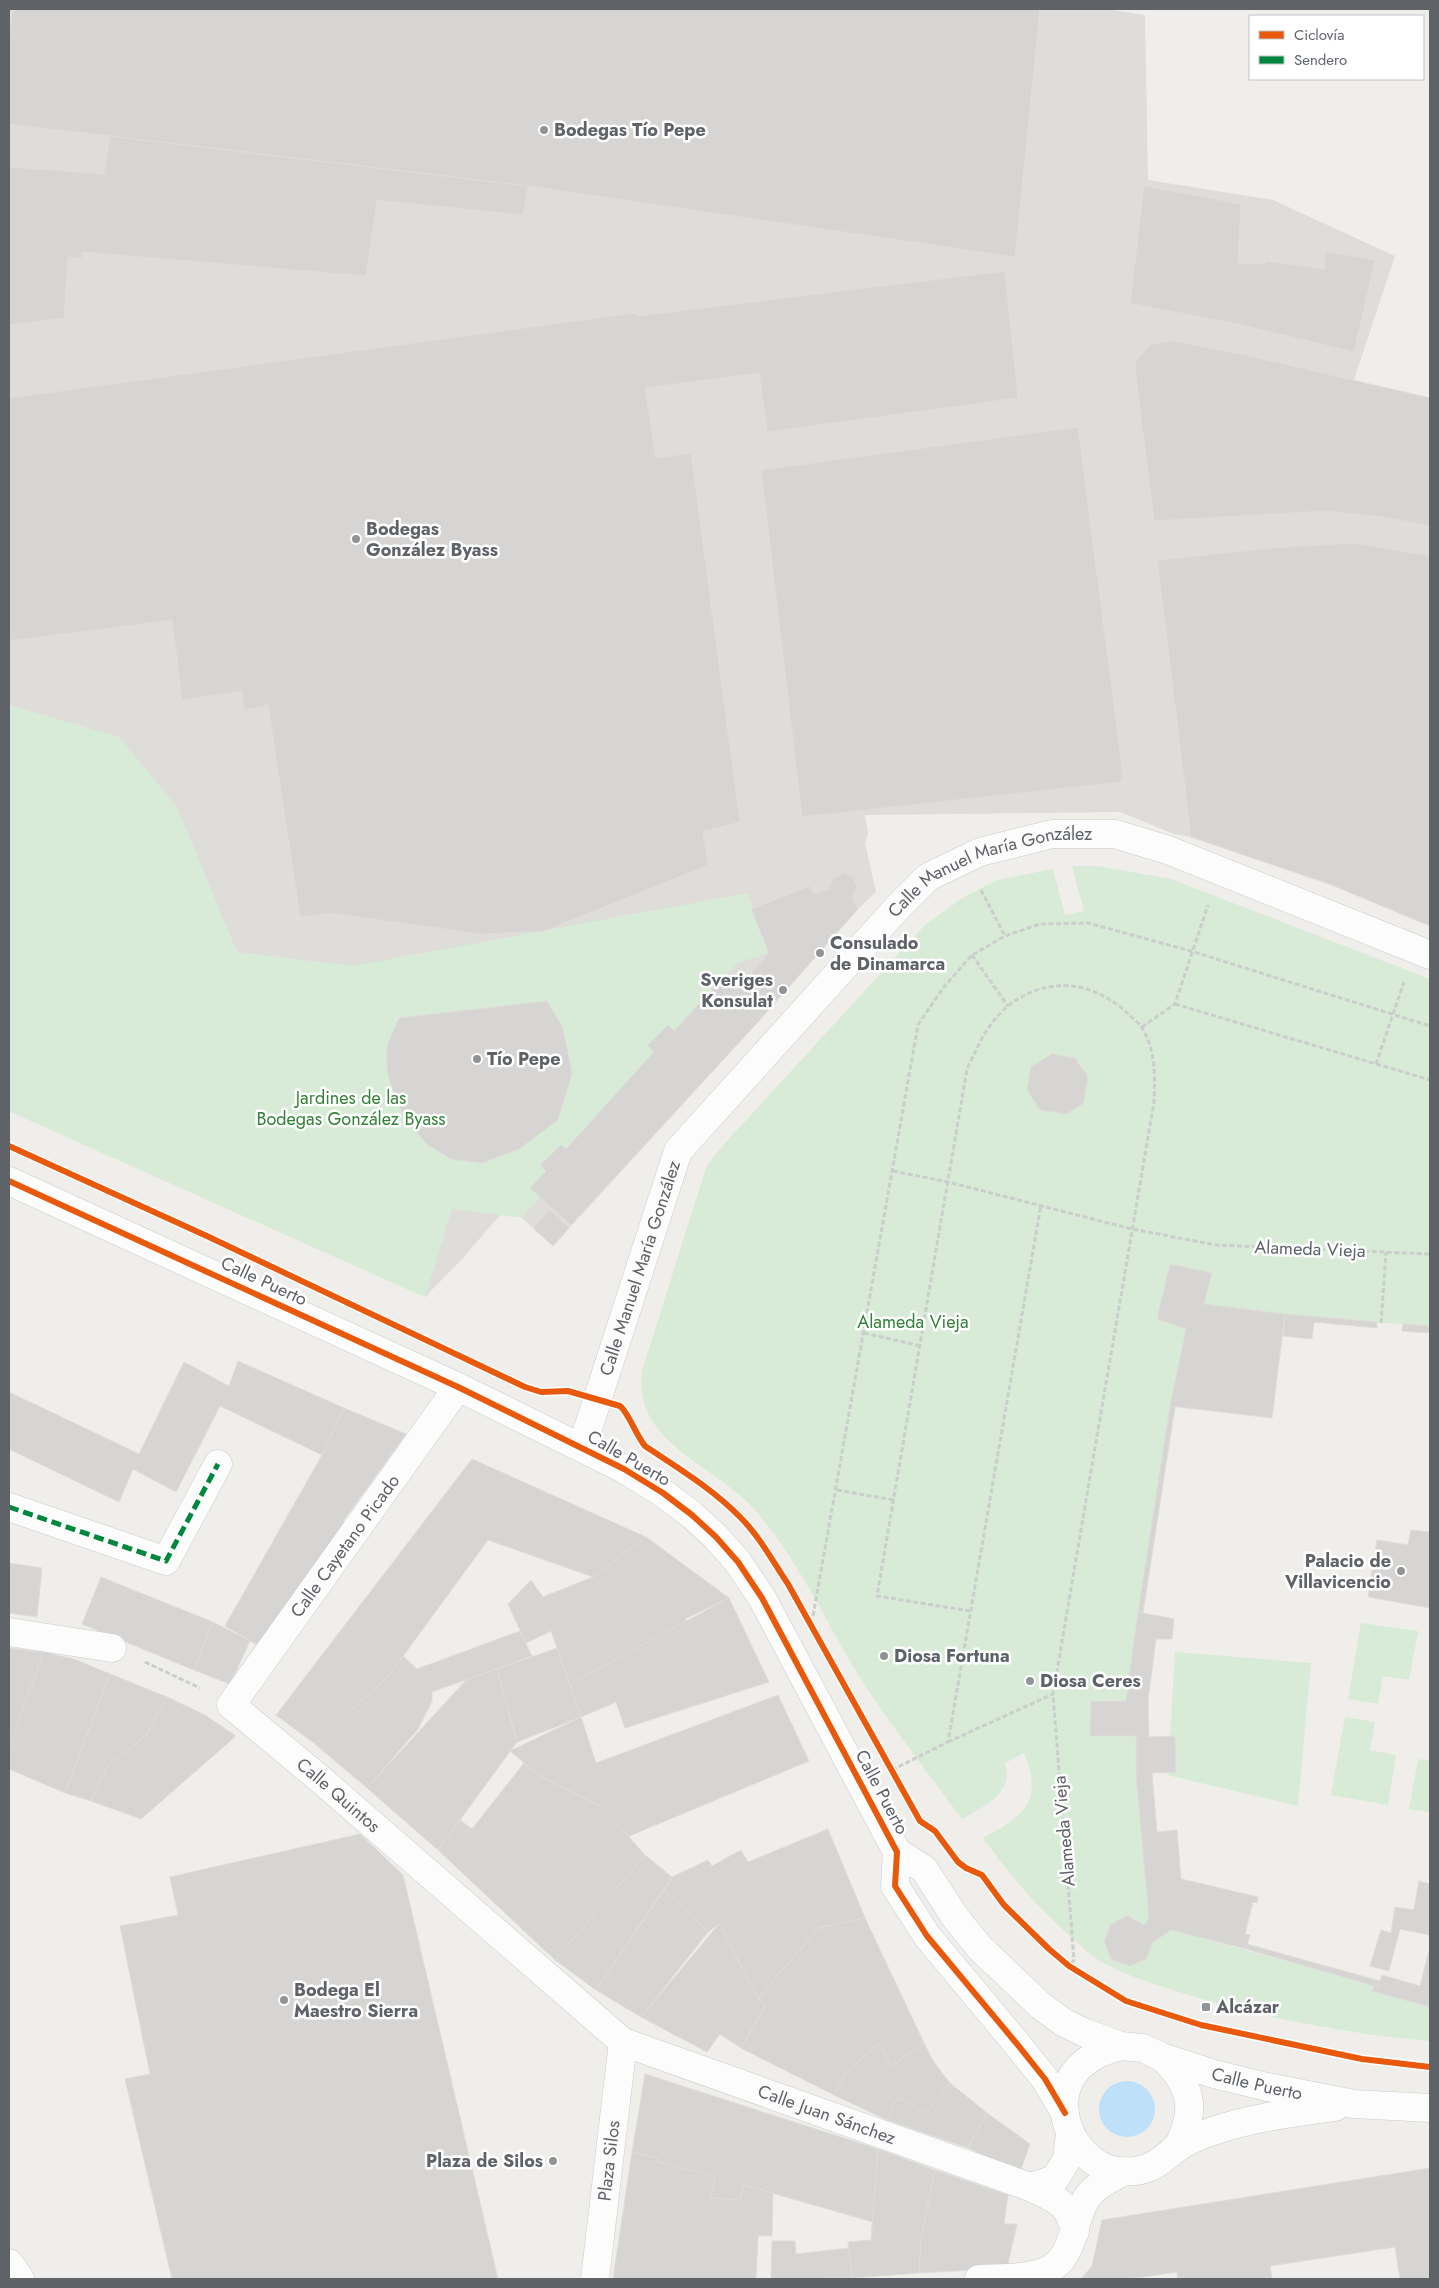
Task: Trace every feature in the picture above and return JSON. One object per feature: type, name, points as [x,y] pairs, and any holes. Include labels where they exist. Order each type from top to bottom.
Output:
[{"type":"street","name":"Calle Manuel María González","points":[[582,1447],[678,1151],[899,906],[928,877],[964,858],[980,852],[1052,834],[1116,834],[1168,850],[1423,952]]},
{"type":"street","name":"Calle Puerto","points":[[9,1181],[458,1387],[582,1447],[663,1493],[692,1515],[716,1537],[738,1562],[762,1598],[896,1852],[895,1886],[927,1936],[1045,2080],[1068,2123]]},
{"type":"street","name":"Calle Cayetano Picado","points":[[231,1705],[458,1387]]},
{"type":"street","points":[[9,1507],[166,1561],[218,1464]]},
{"type":"street","points":[[9,1632],[112,1648]]},
{"type":"street","name":"Calle Quintos","points":[[231,1705],[328,1785],[623,2042]]},
{"type":"street","name":"Calle Puerto","points":[[896,1852],[924,1868],[955,1918],[980,1948],[1041,2006],[1063,2022],[1083,2032],[1121,2046],[1143,2048],[1162,2057],[1214,2074],[1354,2104],[1430,2108]]},
{"type":"street","name":"Calle Juan Sánchez","points":[[623,2042],[1030,2188],[1061,2202],[1071,2216],[1074,2232]]},
{"type":"street","name":"Plaza Silos","points":[[595,2279],[623,2042]]},
{"type":"street","name":"Calle Puerto","points":[[1121,2046],[1100,2052],[1082,2064],[1070,2082],[1064,2103],[1074,2142],[1087,2157],[1104,2168],[1124,2171],[1144,2169],[1162,2161],[1176,2148],[1186,2131],[1190,2111],[1188,2092],[1178,2072],[1162,2057]]},
{"type":"street","name":"Calle Puerto","points":[[1176,2148],[1212,2131],[1262,2118],[1354,2104]]},
{"type":"street","points":[[1030,2188],[1055,2179],[1067,2159],[1068,2123]]},
{"type":"street","points":[[979,2279],[1030,2275],[1045,2271],[1058,2264],[1067,2253],[1085,2200],[1101,2184],[1124,2171]]},
{"type":"street","points":[[9,2263],[20,2279]]},
{"type":"path","points":[[964,858],[1005,936]]},
{"type":"path","points":[[1142,1027],[1174,1004],[1219,871]]},
{"type":"path","points":[[813,1618],[918,1025],[942,988],[972,955],[1005,936],[1040,924],[1088,923],[1191,951],[1430,1026]]},
{"type":"path","points":[[1376,1064],[1393,1013],[1423,952]]},
{"type":"path","points":[[972,955],[1008,1006]]},
{"type":"path","points":[[1174,1004],[1430,1080]]},
{"type":"path","points":[[948,1742],[1041,1205]]},
{"type":"path","points":[[1381,1322],[1386,1252]]},
{"type":"path","points":[[864,1334],[921,1346]]},
{"type":"path","points":[[837,1490],[894,1500]]},
{"type":"path","points":[[112,1648],[186,1680],[231,1705]]},
{"type":"path","points":[[891,1770],[1053,1694]]},
{"type":"path","points":[[886,1762],[895,1778]]},
{"type":"path","points":[[1062,1960],[1076,1971]]},
{"type":"shaded area","name":"Bodegas González Byass","points":[[9,9],[1106,9],[1145,15],[1148,180],[1273,200],[1395,256],[1347,401],[1430,420],[1430,926],[1332,885],[1191,837],[1174,834],[1120,812],[865,815],[868,834],[865,843],[876,892],[858,909],[757,1023],[553,1246],[511,1208],[506,1208],[463,1258],[425,1297],[9,1111]]},
{"type":"green space","name":"Jardines de las Bodegas González Byass","points":[[9,705],[119,737],[177,807],[237,952],[353,966],[748,893],[769,953],[737,963],[522,1218],[452,1209],[425,1297],[9,1111]]},
{"type":"green space","name":"Alameda Vieja","points":[[1072,866],[1097,866],[1171,879],[1430,979],[1430,1326],[1327,1319],[1204,1304],[1212,1273],[1170,1264],[1157,1319],[1186,1329],[1170,1406],[1126,1701],[1091,1701],[1090,1736],[1136,1736],[1136,1775],[1149,1919],[1144,1925],[1128,1917],[1111,1924],[1104,1941],[1111,1959],[1130,1966],[1146,1959],[1152,1943],[1171,1930],[1374,1985],[1373,1991],[1430,2007],[1430,2041],[1306,2024],[1215,2003],[1140,1979],[1118,1970],[1091,1955],[1037,1904],[1014,1879],[983,1838],[1010,1822],[1026,1806],[1031,1796],[1030,1770],[1024,1753],[1005,1763],[1007,1774],[1005,1783],[995,1798],[962,1819],[870,1693],[802,1576],[772,1531],[755,1510],[738,1494],[679,1450],[663,1435],[650,1417],[643,1396],[642,1371],[706,1168],[716,1153],[925,925],[964,897],[997,880],[1053,869],[1065,915],[1084,911]]},
{"type":"green space","points":[[1361,1623],[1418,1631],[1409,1680],[1383,1676],[1378,1704],[1348,1699]]},
{"type":"green space","points":[[1175,1652],[1311,1663],[1298,1806],[1167,1775],[1168,1772],[1176,1771],[1175,1736],[1170,1736]]},
{"type":"green space","points":[[1345,1717],[1375,1722],[1370,1750],[1396,1755],[1388,1805],[1331,1795]]},
{"type":"green space","points":[[1418,1759],[1430,1761],[1430,1812],[1409,1809]]},
{"type":"water","points":[[1121,2081],[1133,2081],[1143,2085],[1151,2093],[1155,2109],[1151,2125],[1143,2133],[1133,2137],[1121,2137],[1111,2133],[1103,2125],[1099,2115],[1099,2103],[1103,2093],[1111,2085]]},
{"type":"building","name":"Bodegas Tío Pepe","points":[[13,9],[1040,9],[1015,257],[528,186],[9,124],[9,40]]},
{"type":"building","points":[[110,136],[528,186],[523,215],[377,200],[366,276],[82,252],[82,259],[68,257],[64,318],[9,325],[9,167],[104,174]]},
{"type":"building","points":[[1144,186],[1241,204],[1238,263],[1264,264],[1267,261],[1324,269],[1325,251],[1375,260],[1354,352],[1242,325],[1130,303]]},
{"type":"building","name":"Bodegas González Byass","points":[[1005,271],[1018,398],[767,432],[759,373],[645,388],[656,458],[691,453],[740,822],[703,831],[708,865],[544,931],[482,934],[329,913],[300,917],[268,705],[244,710],[242,691],[182,700],[172,620],[9,641],[9,398],[634,313],[637,316]]},
{"type":"building","points":[[1173,341],[1241,354],[1430,398],[1430,526],[1383,517],[1325,511],[1154,521],[1135,371],[1136,361],[1151,344]]},
{"type":"building","points":[[1078,427],[1123,775],[1120,782],[802,817],[761,470]]},
{"type":"building","points":[[1355,543],[1430,556],[1430,926],[1332,885],[1191,837],[1157,560],[1272,548]]},
{"type":"building","points":[[843,873],[853,877],[857,887],[852,899],[858,909],[757,1023],[729,999],[769,953],[751,909],[810,886],[814,894],[829,889],[833,879]]},
{"type":"building","points":[[724,977],[738,989],[729,999],[757,1023],[571,1225],[530,1188],[546,1171],[540,1165],[561,1145],[566,1149],[654,1052],[648,1045],[668,1025],[674,1031]]},
{"type":"building","points":[[547,1001],[563,1028],[572,1073],[558,1120],[519,1149],[483,1163],[451,1159],[427,1144],[409,1124],[396,1101],[387,1070],[387,1046],[399,1018]]},
{"type":"building","points":[[1052,1054],[1075,1058],[1088,1077],[1083,1104],[1066,1114],[1040,1110],[1027,1090],[1031,1067]]},
{"type":"building","points":[[550,1210],[569,1228],[553,1246],[533,1228]]},
{"type":"building","points":[[1170,1264],[1212,1273],[1204,1304],[1285,1314],[1272,1418],[1170,1406],[1186,1329],[1157,1319]]},
{"type":"building","points":[[1285,1314],[1377,1322],[1377,1328],[1314,1322],[1312,1339],[1283,1336]]},
{"type":"building","points":[[1403,1324],[1430,1326],[1430,1333],[1402,1331]]},
{"type":"building","points":[[238,1361],[344,1408],[322,1455],[220,1406],[176,1492],[133,1469],[119,1502],[9,1449],[9,1392],[139,1454],[184,1362],[229,1386]]},
{"type":"building","points":[[1170,1406],[1175,1407],[1143,1613],[1138,1612]]},
{"type":"building","points":[[344,1408],[406,1434],[343,1521],[351,1526],[259,1646],[225,1626],[322,1455]]},
{"type":"building","points":[[472,1459],[646,1537],[593,1577],[488,1540],[390,1674],[315,1744],[276,1715]]},
{"type":"building","name":"Palacio de Villavicencio","points":[[1411,1530],[1430,1532],[1430,1608],[1368,1597],[1377,1540],[1408,1545]]},
{"type":"building","points":[[646,1537],[729,1598],[685,1619],[693,1636],[570,1684],[551,1631],[526,1643],[508,1604],[531,1580],[543,1597],[593,1577]]},
{"type":"building","points":[[9,1563],[42,1568],[37,1617],[9,1613]]},
{"type":"building","points":[[101,1577],[213,1622],[194,1670],[82,1624]]},
{"type":"building","points":[[729,1598],[769,1682],[625,1728],[616,1702],[581,1717],[570,1684]]},
{"type":"building","points":[[1138,1612],[1174,1619],[1172,1639],[1156,1639],[1148,1700],[1149,1737],[1175,1736],[1176,1772],[1152,1773],[1157,1832],[1177,1830],[1181,1879],[1258,1897],[1257,1903],[1253,1902],[1245,1934],[1250,1935],[1246,1949],[1171,1930],[1152,1943],[1146,1959],[1130,1966],[1111,1959],[1104,1941],[1111,1924],[1128,1916],[1144,1925],[1149,1919],[1136,1775],[1136,1736],[1090,1736],[1091,1701],[1126,1701]]},
{"type":"building","points":[[213,1622],[250,1641],[230,1684],[194,1670]]},
{"type":"building","points":[[520,1631],[532,1656],[432,1692],[432,1701],[418,1729],[367,1788],[315,1744],[390,1674],[403,1656],[417,1669]]},
{"type":"building","points":[[9,1648],[43,1652],[9,1756]]},
{"type":"building","points":[[557,1648],[581,1717],[517,1742],[497,1669]]},
{"type":"building","points":[[43,1652],[74,1659],[110,1674],[65,1793],[9,1769],[9,1751]]},
{"type":"building","points":[[497,1669],[517,1742],[438,1850],[367,1788],[466,1680]]},
{"type":"building","points":[[110,1674],[167,1697],[146,1736],[108,1765],[91,1801],[65,1793]]},
{"type":"building","points":[[778,1695],[809,1761],[627,1837],[602,1807],[541,1777],[510,1751],[581,1717],[596,1763]]},
{"type":"building","points":[[167,1697],[205,1715],[236,1736],[141,1819],[91,1801],[108,1765],[146,1736]]},
{"type":"building","points":[[524,1763],[541,1777],[602,1807],[645,1855],[555,1960],[438,1850],[460,1820],[472,1829]]},
{"type":"building","points":[[828,1829],[865,1918],[819,1928],[758,1998],[719,1924],[708,1932],[664,1890],[672,1877],[708,1860],[712,1866],[741,1850],[748,1862]]},
{"type":"building","name":"Bodega El Maestro Sierra","points":[[360,1834],[403,1875],[498,2279],[172,2279],[125,2079],[150,2074],[120,1926],[178,1915],[170,1877]]},
{"type":"building","points":[[645,1855],[672,1877],[596,1990],[555,1960]]},
{"type":"building","points":[[1419,1881],[1430,1884],[1430,1935],[1400,1929],[1389,1971],[1370,1966],[1381,1930],[1391,1933],[1395,1907],[1414,1910]]},
{"type":"building","points":[[664,1890],[708,1932],[641,2017],[596,1990]]},
{"type":"building","points":[[865,1918],[924,2043],[891,2067],[879,2044],[849,2069],[834,2095],[741,2048],[765,2006],[758,1998],[819,1928]]},
{"type":"building","points":[[719,1924],[758,1998],[765,2006],[741,2048],[720,2034],[707,2052],[641,2017]]},
{"type":"building","points":[[1247,1944],[1380,1981],[1378,1987],[1246,1949]]},
{"type":"building","points":[[1429,1951],[1430,2007],[1372,1991],[1374,1985],[1378,1987],[1382,1975],[1420,1986]]},
{"type":"building","points":[[924,2043],[933,2061],[950,2083],[926,2113],[898,2097],[887,2120],[834,2095],[849,2069],[879,2044],[891,2067]]},
{"type":"building","points":[[645,2074],[878,2149],[873,2222],[744,2185],[740,2200],[710,2198],[715,2176],[657,2162],[657,2158],[632,2152]]},
{"type":"building","points":[[950,2083],[987,2113],[968,2148],[887,2120],[898,2097],[926,2113]]},
{"type":"building","points":[[987,2113],[1030,2144],[1020,2172],[968,2148]]},
{"type":"building","points":[[878,2149],[935,2170],[921,2239],[919,2273],[852,2278],[848,2242],[871,2240]]},
{"type":"building","points":[[632,2152],[657,2158],[657,2162],[715,2176],[710,2198],[740,2200],[744,2185],[773,2193],[772,2236],[758,2236],[756,2279],[613,2279]]},
{"type":"building","points":[[1430,2168],[1430,2279],[1400,2279],[1395,2247],[1270,2266],[1272,2279],[1178,2279],[1177,2272],[1129,2279],[1081,2279],[1092,2266],[1102,2220]]},
{"type":"building","points":[[935,2170],[1008,2195],[1004,2224],[1017,2224],[1007,2268],[919,2273],[921,2239]]},
{"type":"building","points":[[772,2241],[795,2241],[796,2254],[849,2248],[852,2278],[771,2279]]},
{"type":"marked path","points":[[9,1507],[166,1561],[218,1464]]},
{"type":"cycle path","points":[[9,1146],[209,1237],[525,1387],[541,1392],[568,1391],[620,1406],[645,1446],[695,1479],[730,1507],[748,1525],[760,1541],[788,1584],[920,1821],[935,1831],[958,1862],[982,1875],[1004,1905],[1069,1966],[1126,2001],[1201,2025],[1362,2059],[1430,2067]]},
{"type":"cycle path","points":[[9,1181],[458,1387],[624,1469],[663,1493],[692,1515],[716,1537],[738,1562],[762,1598],[897,1852],[895,1886],[927,1936],[1045,2079],[1065,2113]]},
{"type":"place","name":"Bodegas Tío Pepe","points":[[544,130]]},
{"type":"place","name":"Bodegas González Byass","points":[[356,539]]},
{"type":"place","name":"Consulado de Dinamarca","points":[[820,953]]},
{"type":"place","name":"Sveriges Konsulat","points":[[783,990]]},
{"type":"place","name":"Tío Pepe","points":[[477,1059]]},
{"type":"place","name":"Palacio de Villavicencio","points":[[1401,1571]]},
{"type":"place","name":"Diosa Fortuna","points":[[884,1656]]},
{"type":"place","name":"Diosa Ceres","points":[[1030,1681]]},
{"type":"place","name":"Bodega El Maestro Sierra","points":[[284,2000]]},
{"type":"place","name":"Alcázar","points":[[1206,2007]]},
{"type":"place","name":"Plaza de Silos","points":[[553,2161]]}]
